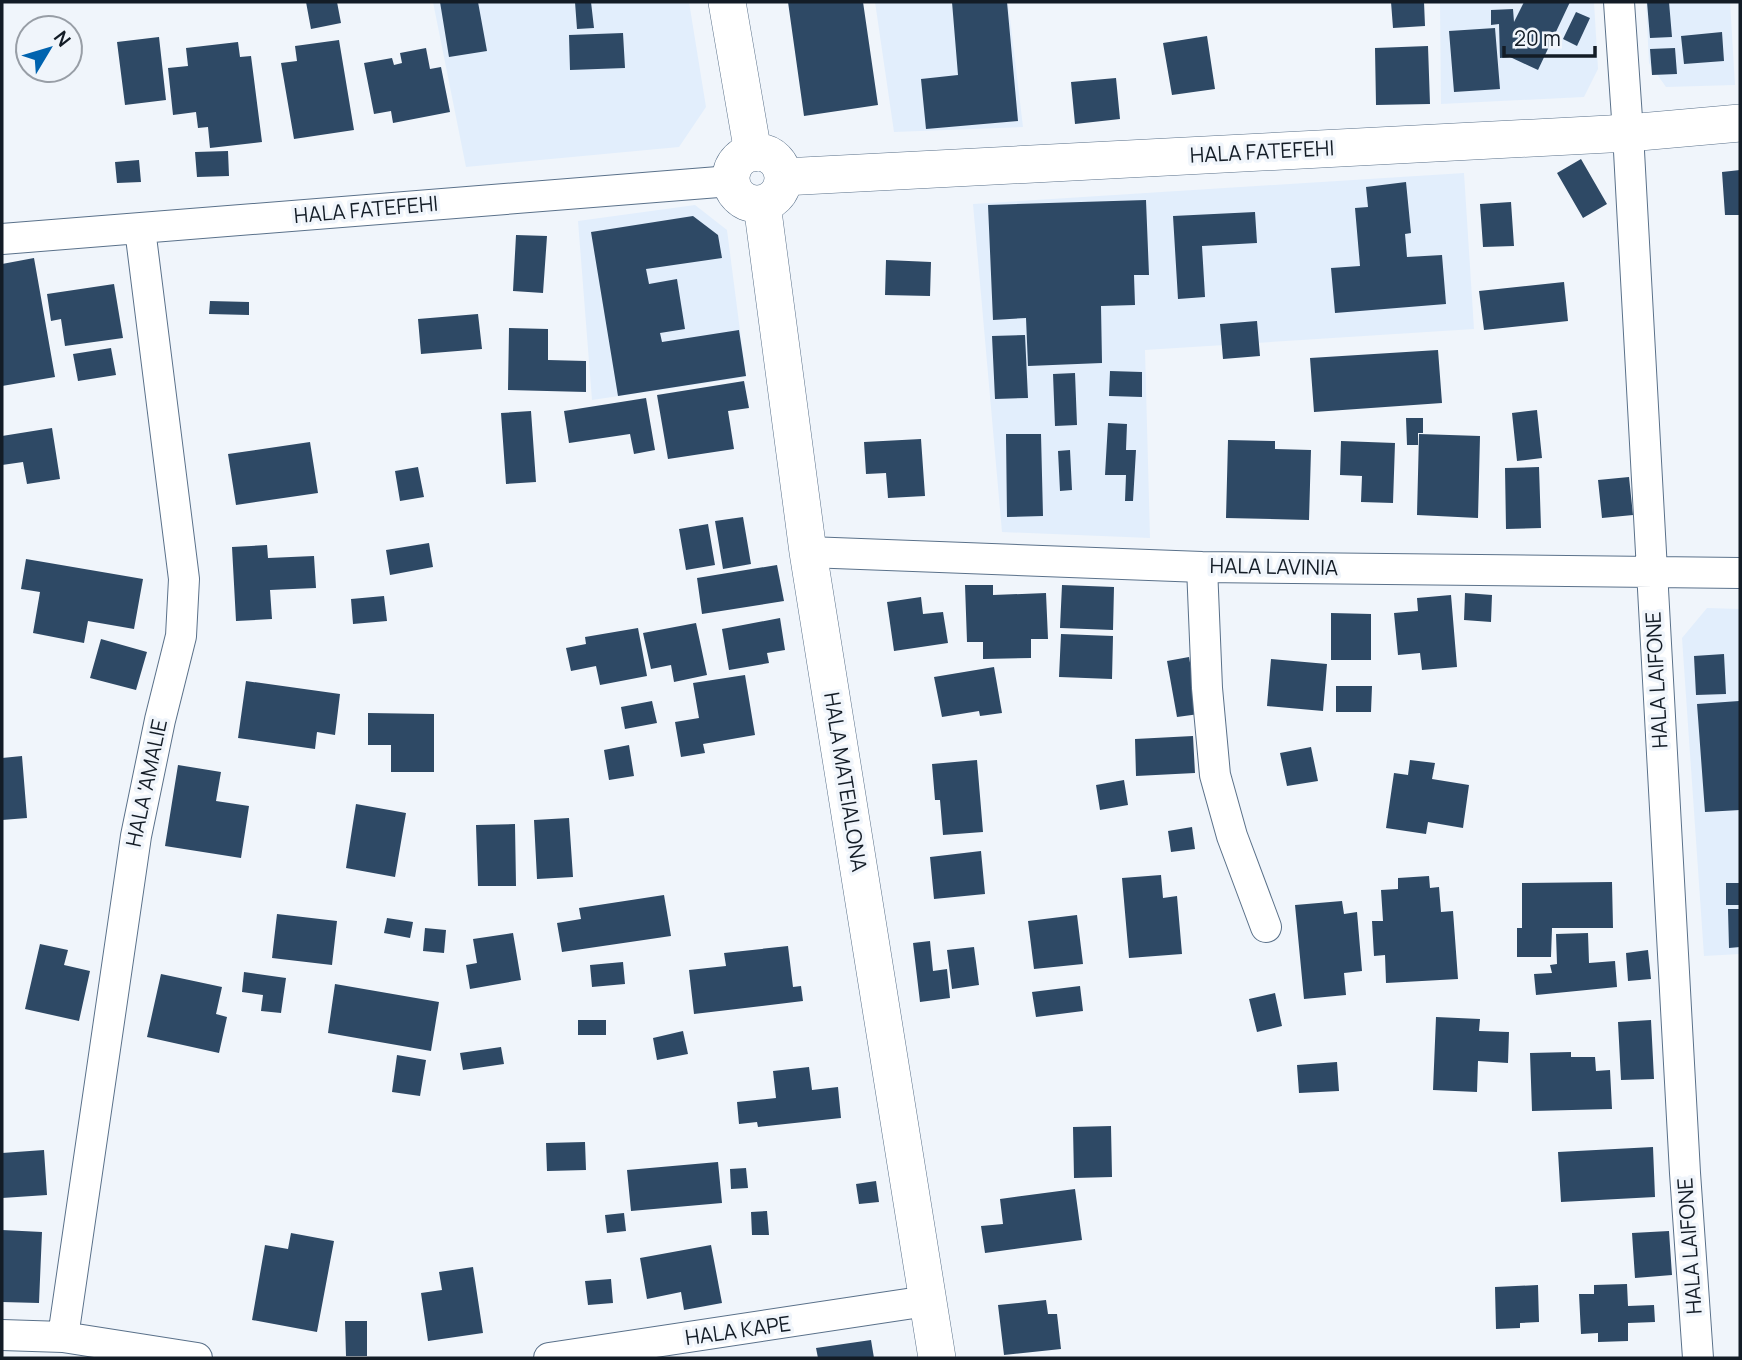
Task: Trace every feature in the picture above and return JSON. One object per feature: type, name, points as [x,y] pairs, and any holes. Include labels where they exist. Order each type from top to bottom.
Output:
[{"type":"main road","points":[[727,2],[753,152]]},
{"type":"main road","name":"HALA FATEFEHI","points":[[773,191],[1740,123]]},
{"type":"main road","points":[[753,152],[774,158],[780,167],[773,191],[751,204],[741,200],[734,192],[731,181],[731,172],[736,163],[744,155],[753,152]]},
{"type":"main road","name":"HALA MATEIALONA","points":[[773,191],[808,552],[937,1358]]},
{"type":"street","name":"HALA LAIFONE","points":[[1619,2],[1684,1160],[1698,1358]]},
{"type":"street","name":"HALA FATEFEHI","points":[[2,239],[731,181]]},
{"type":"street","name":"HALA 'AMALIE","points":[[63,1337],[136,836],[181,636],[184,579],[139,229]]},
{"type":"street","name":"HALA LAVINIA","points":[[808,552],[1202,567],[1740,573]]},
{"type":"street","points":[[1202,567],[1215,775],[1232,836],[1266,927]]},
{"type":"street","name":"HALA KAPE","points":[[549,1358],[927,1301]]},
{"type":"street","points":[[2,1335],[63,1337],[197,1358]]},
{"type":"shaded area","points":[[433,2],[689,2],[706,107],[679,147],[466,167]]},
{"type":"shaded area","points":[[875,2],[1008,2],[1023,127],[894,132]]},
{"type":"shaded area","points":[[1440,2],[1594,2],[1598,69],[1584,97],[1441,104]]},
{"type":"shaded area","points":[[1646,2],[1730,2],[1735,85],[1666,87],[1649,63]]},
{"type":"shaded area","points":[[1464,173],[1474,329],[1145,350],[1150,538],[1002,532],[973,204]]},
{"type":"shaded area","points":[[695,205],[727,230],[746,377],[592,400],[578,221]]},
{"type":"shaded area","points":[[1707,608],[1740,609],[1740,954],[1704,956],[1682,638]]},
{"type":"building","points":[[306,2],[337,2],[341,23],[311,29]]},
{"type":"building","points":[[440,2],[478,2],[487,51],[449,57]]},
{"type":"building","points":[[575,2],[591,2],[594,28],[577,29]]},
{"type":"building","points":[[788,2],[863,2],[878,105],[804,116]]},
{"type":"building","points":[[952,2],[1007,2],[1018,121],[926,129],[921,79],[958,75]]},
{"type":"building","points":[[1391,2],[1424,2],[1425,26],[1393,28]]},
{"type":"building","points":[[1524,2],[1570,2],[1538,70],[1510,57],[1500,58],[1499,24],[1491,25],[1491,10],[1513,9],[1514,22]]},
{"type":"building","points":[[1647,2],[1669,2],[1672,37],[1650,38]]},
{"type":"building","points":[[1576,12],[1590,18],[1577,46],[1563,39]]},
{"type":"building","points":[[1495,28],[1500,89],[1454,92],[1449,31]]},
{"type":"building","points":[[1722,32],[1724,61],[1684,64],[1681,36]]},
{"type":"building","points":[[623,33],[625,68],[570,70],[569,35]]},
{"type":"building","points":[[1207,36],[1215,89],[1172,95],[1163,43]]},
{"type":"building","points":[[159,37],[166,100],[125,105],[117,42]]},
{"type":"building","points":[[339,40],[354,130],[294,139],[281,63],[297,61],[295,46]]},
{"type":"building","points":[[238,42],[240,57],[251,56],[262,142],[210,148],[208,127],[198,128],[196,112],[173,115],[168,68],[188,66],[186,48]]},
{"type":"building","points":[[1428,46],[1430,104],[1376,105],[1375,48]]},
{"type":"building","points":[[426,48],[430,69],[441,67],[450,112],[393,123],[391,111],[374,114],[364,63],[392,58],[394,65],[402,63],[400,53]]},
{"type":"building","points":[[1675,48],[1677,74],[1652,75],[1650,49]]},
{"type":"building","points":[[1116,78],[1120,119],[1075,124],[1071,82]]},
{"type":"building","points":[[228,151],[229,176],[197,177],[195,152]]},
{"type":"building","points":[[1581,159],[1607,204],[1583,218],[1557,173]]},
{"type":"building","points":[[139,160],[141,182],[117,183],[115,162]]},
{"type":"building","points":[[1740,170],[1740,215],[1725,215],[1722,172]]},
{"type":"building","points":[[1406,182],[1411,233],[1405,234],[1407,257],[1442,255],[1446,304],[1335,313],[1331,268],[1360,266],[1355,208],[1368,207],[1366,187]]},
{"type":"building","points":[[1146,200],[1149,275],[1134,275],[1135,305],[1101,306],[1102,363],[1028,366],[1026,318],[993,320],[988,205]]},
{"type":"building","points":[[1511,202],[1514,246],[1483,247],[1480,204]]},
{"type":"building","points":[[1255,212],[1257,243],[1202,246],[1205,297],[1178,299],[1173,216]]},
{"type":"building","points":[[693,216],[718,235],[722,258],[646,269],[649,284],[677,279],[685,329],[660,333],[662,342],[739,330],[746,376],[618,396],[591,232]]},
{"type":"building","points":[[516,235],[547,236],[543,293],[513,291]]},
{"type":"building","points":[[34,258],[55,377],[2,386],[2,264]]},
{"type":"building","points":[[886,260],[931,262],[930,296],[885,295]]},
{"type":"building","points":[[1564,282],[1568,321],[1484,330],[1479,291]]},
{"type":"building","points":[[114,284],[123,338],[65,346],[61,319],[51,321],[47,294]]},
{"type":"building","points":[[210,301],[249,302],[249,315],[209,314]]},
{"type":"building","points":[[478,314],[482,349],[421,354],[418,319]]},
{"type":"building","points":[[1257,321],[1260,356],[1223,359],[1220,324]]},
{"type":"building","points":[[509,328],[548,329],[548,360],[586,361],[586,392],[508,390]]},
{"type":"building","points":[[1025,335],[1028,398],[995,399],[992,336]]},
{"type":"building","points":[[111,348],[116,375],[78,381],[73,354]]},
{"type":"building","points":[[1438,350],[1442,403],[1314,412],[1310,358]]},
{"type":"building","points":[[1110,371],[1142,372],[1142,397],[1109,396]]},
{"type":"building","points":[[1075,373],[1077,425],[1055,426],[1053,374]]},
{"type":"building","points":[[744,381],[749,408],[728,411],[734,449],[668,459],[657,395]]},
{"type":"building","points":[[646,398],[655,450],[634,454],[630,434],[569,443],[564,411]]},
{"type":"building","points":[[1537,410],[1542,458],[1517,461],[1512,413]]},
{"type":"building","points":[[531,411],[536,482],[506,484],[501,413]]},
{"type":"building","points":[[1406,418],[1423,418],[1423,433],[1418,433],[1418,445],[1407,445]]},
{"type":"building","points":[[1108,423],[1127,424],[1126,450],[1136,450],[1133,501],[1125,501],[1126,475],[1105,475]]},
{"type":"building","points":[[52,428],[60,479],[27,484],[23,462],[2,465],[2,436]]},
{"type":"building","points":[[1006,434],[1041,434],[1043,516],[1007,517]]},
{"type":"building","points":[[1419,434],[1480,436],[1478,518],[1417,515]]},
{"type":"building","points":[[921,439],[925,496],[888,498],[886,473],[866,474],[864,442]]},
{"type":"building","points":[[1228,440],[1275,441],[1275,449],[1311,450],[1309,520],[1226,518]]},
{"type":"building","points":[[1341,441],[1395,443],[1393,503],[1361,502],[1362,476],[1340,475]]},
{"type":"building","points":[[310,442],[318,493],[236,505],[228,454]]},
{"type":"building","points":[[1070,450],[1072,490],[1060,491],[1058,451]]},
{"type":"building","points":[[418,467],[424,497],[400,501],[395,471]]},
{"type":"building","points":[[1539,467],[1541,528],[1506,529],[1505,468]]},
{"type":"building","points":[[1629,477],[1633,515],[1602,518],[1598,480]]},
{"type":"building","points":[[743,517],[751,564],[723,569],[715,521]]},
{"type":"building","points":[[708,524],[715,565],[686,570],[679,529]]},
{"type":"building","points":[[429,543],[433,567],[390,575],[386,550]]},
{"type":"building","points":[[267,545],[268,558],[314,556],[316,588],[270,590],[272,619],[236,621],[232,547]]},
{"type":"building","points":[[26,559],[143,579],[134,629],[88,621],[84,643],[33,633],[40,592],[21,589]]},
{"type":"building","points":[[777,565],[784,601],[702,614],[697,578]]},
{"type":"building","points":[[965,585],[993,585],[993,595],[1046,593],[1048,639],[1031,639],[1031,658],[983,659],[983,642],[967,642]]},
{"type":"building","points":[[1062,585],[1114,587],[1113,630],[1060,628]]},
{"type":"building","points":[[1465,593],[1492,595],[1491,622],[1464,620]]},
{"type":"building","points":[[1451,595],[1457,667],[1422,670],[1420,653],[1398,655],[1394,613],[1418,611],[1417,598]]},
{"type":"building","points":[[384,596],[387,621],[353,624],[351,599]]},
{"type":"building","points":[[921,597],[923,614],[943,612],[948,643],[894,651],[887,602]]},
{"type":"building","points":[[1331,613],[1371,614],[1371,660],[1331,660]]},
{"type":"building","points":[[780,618],[785,650],[767,653],[769,663],[729,670],[722,629]]},
{"type":"building","points":[[696,623],[707,675],[674,682],[671,665],[651,669],[643,633]]},
{"type":"building","points":[[638,628],[647,676],[600,685],[596,666],[571,671],[566,648],[586,644],[585,637]]},
{"type":"building","points":[[1061,634],[1113,636],[1112,679],[1059,677]]},
{"type":"building","points":[[101,639],[147,652],[136,690],[90,678]]},
{"type":"building","points":[[1724,654],[1726,694],[1696,695],[1694,656]]},
{"type":"building","points":[[1189,657],[1199,714],[1177,717],[1167,661]]},
{"type":"building","points":[[1271,659],[1327,664],[1323,711],[1267,706]]},
{"type":"building","points":[[994,667],[1002,713],[980,716],[979,711],[942,717],[934,677]]},
{"type":"building","points":[[745,675],[755,735],[703,744],[705,753],[681,757],[675,722],[699,718],[693,683]]},
{"type":"building","points":[[246,681],[340,694],[335,735],[317,732],[315,749],[238,738]]},
{"type":"building","points":[[1336,686],[1372,686],[1371,712],[1336,712]]},
{"type":"building","points":[[652,701],[657,723],[625,729],[621,707]]},
{"type":"building","points":[[1739,701],[1740,810],[1705,812],[1697,704]]},
{"type":"building","points":[[368,713],[434,714],[434,772],[391,772],[391,745],[368,745]]},
{"type":"building","points":[[1193,736],[1195,773],[1136,776],[1135,739]]},
{"type":"building","points":[[629,745],[634,776],[609,780],[604,750]]},
{"type":"building","points":[[1311,747],[1318,781],[1287,786],[1280,753]]},
{"type":"building","points":[[22,756],[27,818],[2,820],[2,758]]},
{"type":"building","points":[[977,760],[983,832],[943,835],[940,800],[935,800],[932,764]]},
{"type":"building","points":[[1410,760],[1435,763],[1432,779],[1469,785],[1463,828],[1428,822],[1426,834],[1386,828],[1394,773],[1408,775]]},
{"type":"building","points":[[178,765],[221,772],[216,801],[249,806],[241,858],[165,846]]},
{"type":"building","points":[[1124,780],[1128,805],[1100,810],[1096,785]]},
{"type":"building","points":[[356,804],[406,813],[395,877],[346,868]]},
{"type":"building","points":[[569,818],[573,877],[537,879],[534,820]]},
{"type":"building","points":[[515,824],[516,886],[478,886],[476,825]]},
{"type":"building","points":[[1192,827],[1195,849],[1171,852],[1168,831]]},
{"type":"building","points":[[981,851],[985,894],[934,899],[930,857]]},
{"type":"building","points":[[1161,875],[1163,898],[1177,896],[1182,954],[1129,958],[1122,878]]},
{"type":"building","points":[[1429,876],[1430,888],[1439,887],[1441,912],[1453,911],[1458,979],[1386,983],[1385,955],[1374,956],[1372,921],[1383,921],[1381,890],[1398,889],[1398,878]]},
{"type":"building","points":[[1612,882],[1613,928],[1552,928],[1551,957],[1517,957],[1517,928],[1522,928],[1522,883]]},
{"type":"building","points":[[1726,883],[1740,883],[1740,905],[1726,905]]},
{"type":"building","points":[[664,895],[671,936],[562,952],[557,923],[581,919],[579,908]]},
{"type":"building","points":[[1342,901],[1344,914],[1357,912],[1362,971],[1344,973],[1346,995],[1304,999],[1295,905]]},
{"type":"building","points":[[1728,909],[1740,909],[1740,947],[1729,948]]},
{"type":"building","points":[[277,914],[337,921],[332,965],[272,958]]},
{"type":"building","points":[[1077,915],[1083,964],[1034,969],[1028,921]]},
{"type":"building","points":[[387,918],[413,922],[410,938],[384,933]]},
{"type":"building","points":[[425,928],[446,930],[444,953],[423,951]]},
{"type":"building","points":[[513,933],[521,980],[470,989],[466,965],[477,963],[473,939]]},
{"type":"building","points":[[1588,933],[1589,963],[1615,961],[1617,987],[1536,995],[1534,974],[1552,973],[1550,965],[1557,964],[1556,934]]},
{"type":"building","points":[[930,941],[933,971],[947,969],[950,998],[920,1002],[913,943]]},
{"type":"building","points":[[40,944],[68,950],[64,965],[90,971],[79,1021],[25,1009]]},
{"type":"building","points":[[788,946],[793,987],[801,986],[803,1001],[694,1014],[689,970],[726,966],[724,953]]},
{"type":"building","points":[[974,947],[979,985],[952,989],[947,950]]},
{"type":"building","points":[[1648,950],[1651,979],[1628,981],[1626,953]]},
{"type":"building","points":[[623,962],[625,984],[592,987],[590,965]]},
{"type":"building","points":[[244,972],[286,978],[281,1013],[261,1011],[263,995],[242,992]]},
{"type":"building","points":[[161,974],[222,987],[216,1014],[227,1017],[219,1053],[147,1037]]},
{"type":"building","points":[[335,984],[439,1002],[431,1051],[328,1033]]},
{"type":"building","points":[[1080,986],[1083,1011],[1036,1017],[1032,992]]},
{"type":"building","points":[[1275,993],[1282,1026],[1257,1032],[1249,999]]},
{"type":"building","points":[[1436,1017],[1480,1019],[1479,1031],[1509,1032],[1508,1063],[1478,1061],[1477,1092],[1433,1090]]},
{"type":"building","points":[[578,1020],[606,1020],[606,1035],[578,1035]]},
{"type":"building","points":[[1651,1020],[1654,1079],[1621,1080],[1618,1022]]},
{"type":"building","points":[[683,1031],[688,1054],[657,1060],[653,1038]]},
{"type":"building","points":[[501,1047],[504,1064],[463,1070],[460,1053]]},
{"type":"building","points":[[1571,1052],[1571,1057],[1595,1057],[1596,1071],[1610,1070],[1612,1109],[1532,1111],[1530,1053]]},
{"type":"building","points":[[397,1055],[426,1060],[420,1096],[392,1092]]},
{"type":"building","points":[[1337,1062],[1339,1091],[1299,1093],[1297,1065]]},
{"type":"building","points":[[809,1067],[812,1090],[838,1087],[841,1118],[758,1127],[757,1122],[739,1124],[737,1102],[776,1098],[773,1071]]},
{"type":"building","points":[[1111,1126],[1112,1177],[1074,1178],[1073,1127]]},
{"type":"building","points":[[585,1142],[586,1170],[547,1171],[546,1143]]},
{"type":"building","points":[[1653,1147],[1655,1197],[1561,1202],[1558,1152]]},
{"type":"building","points":[[44,1150],[47,1195],[2,1198],[2,1153]]},
{"type":"building","points":[[718,1162],[722,1203],[631,1211],[627,1170]]},
{"type":"building","points":[[746,1168],[748,1188],[731,1189],[730,1169]]},
{"type":"building","points":[[876,1181],[879,1202],[859,1204],[856,1184]]},
{"type":"building","points":[[1075,1189],[1082,1240],[985,1253],[981,1226],[1003,1224],[1000,1199]]},
{"type":"building","points":[[767,1211],[769,1235],[752,1235],[751,1212]]},
{"type":"building","points":[[624,1213],[626,1231],[607,1233],[605,1215]]},
{"type":"building","points":[[2,1230],[42,1232],[39,1303],[2,1302]]},
{"type":"building","points":[[1669,1231],[1672,1275],[1635,1278],[1632,1233]]},
{"type":"building","points":[[291,1233],[334,1241],[317,1332],[252,1320],[265,1245],[288,1249]]},
{"type":"building","points":[[711,1245],[722,1303],[684,1310],[681,1292],[647,1299],[640,1258]]},
{"type":"building","points":[[473,1267],[483,1333],[428,1341],[421,1293],[442,1290],[439,1272]]},
{"type":"building","points":[[611,1279],[613,1303],[588,1305],[585,1281]]},
{"type":"building","points":[[1627,1284],[1628,1306],[1654,1305],[1655,1322],[1628,1323],[1628,1341],[1598,1342],[1598,1333],[1581,1334],[1579,1294],[1594,1294],[1594,1285]]},
{"type":"building","points":[[1538,1285],[1539,1322],[1520,1323],[1520,1328],[1496,1329],[1495,1287]]},
{"type":"building","points":[[1046,1300],[1048,1314],[1057,1314],[1061,1349],[1004,1355],[998,1305]]},
{"type":"building","points":[[345,1321],[367,1321],[367,1356],[346,1356]]},
{"type":"building","points":[[871,1340],[874,1358],[818,1358],[816,1348]]}]
